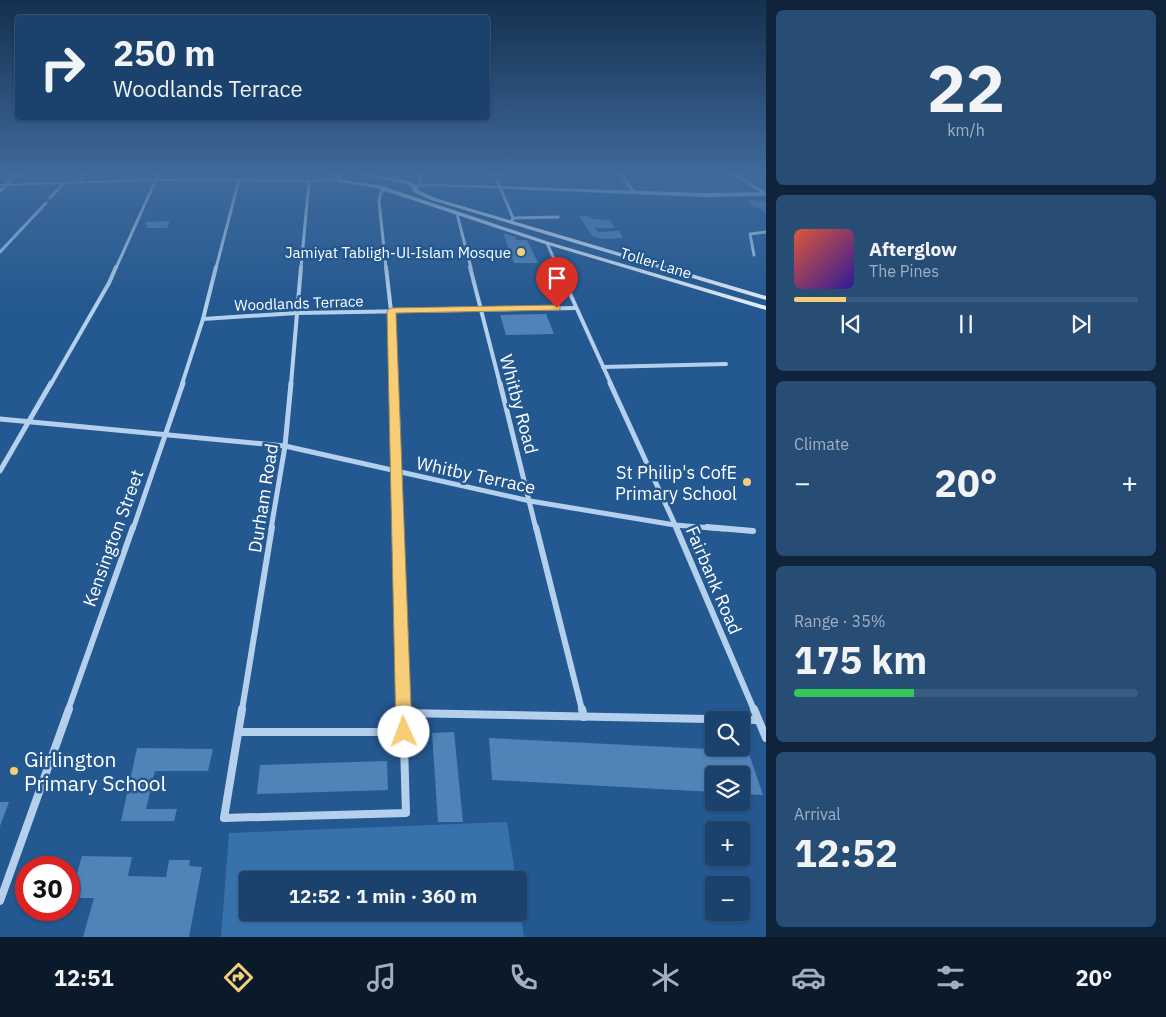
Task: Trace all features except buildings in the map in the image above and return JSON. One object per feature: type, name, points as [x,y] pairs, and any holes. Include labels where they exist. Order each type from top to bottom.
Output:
[{"type":"main road","name":"Toller Lane","points":[[472,219],[766,308]]},
{"type":"main road","name":"Toller Lane","points":[[507,219],[766,298]]},
{"type":"main road","points":[[547,243],[552,234]]},
{"type":"main road","points":[[635,269],[640,261]]},
{"type":"main road","points":[[705,290],[709,282]]},
{"type":"street","points":[[0,252],[31,219]]},
{"type":"street","points":[[0,471],[109,283],[138,219]]},
{"type":"street","name":"Kensington Street","points":[[0,901],[166,436],[203,319],[229,219]]},
{"type":"street","name":"Durham Road","points":[[306,219],[285,446],[224,818],[406,813],[404,732]]},
{"type":"street","points":[[239,732],[404,732],[391,311],[381,219]]},
{"type":"street","name":"Whitby Road","points":[[458,219],[584,717]]},
{"type":"street","points":[[512,220],[532,219]]},
{"type":"street","points":[[754,256],[750,234],[766,232]]},
{"type":"street","name":"Fairbank Road","points":[[547,243],[675,525],[766,738]]},
{"type":"street","name":"Woodlands Terrace","points":[[203,319],[297,313],[480,308],[576,308]]},
{"type":"street","points":[[603,368],[726,364]]},
{"type":"street","name":"Whitby Terrace","points":[[0,419],[285,446],[530,501],[675,525],[753,531]]},
{"type":"street","points":[[403,714],[758,720]]},
{"type":"shaded area","points":[[507,822],[515,871],[239,871],[239,921],[522,921],[524,937],[221,937],[229,833]]},
{"type":"place","name":"Jamiyat Tabligh-Ul-Islam Mosque","points":[[521,252]]},
{"type":"place","name":"St Philip's CofE Primary School","points":[[747,482]]},
{"type":"place","name":"Girlington Primary School","points":[[14,771]]},
{"type":"route","points":[[404,732],[391,311],[557,308]]}]
